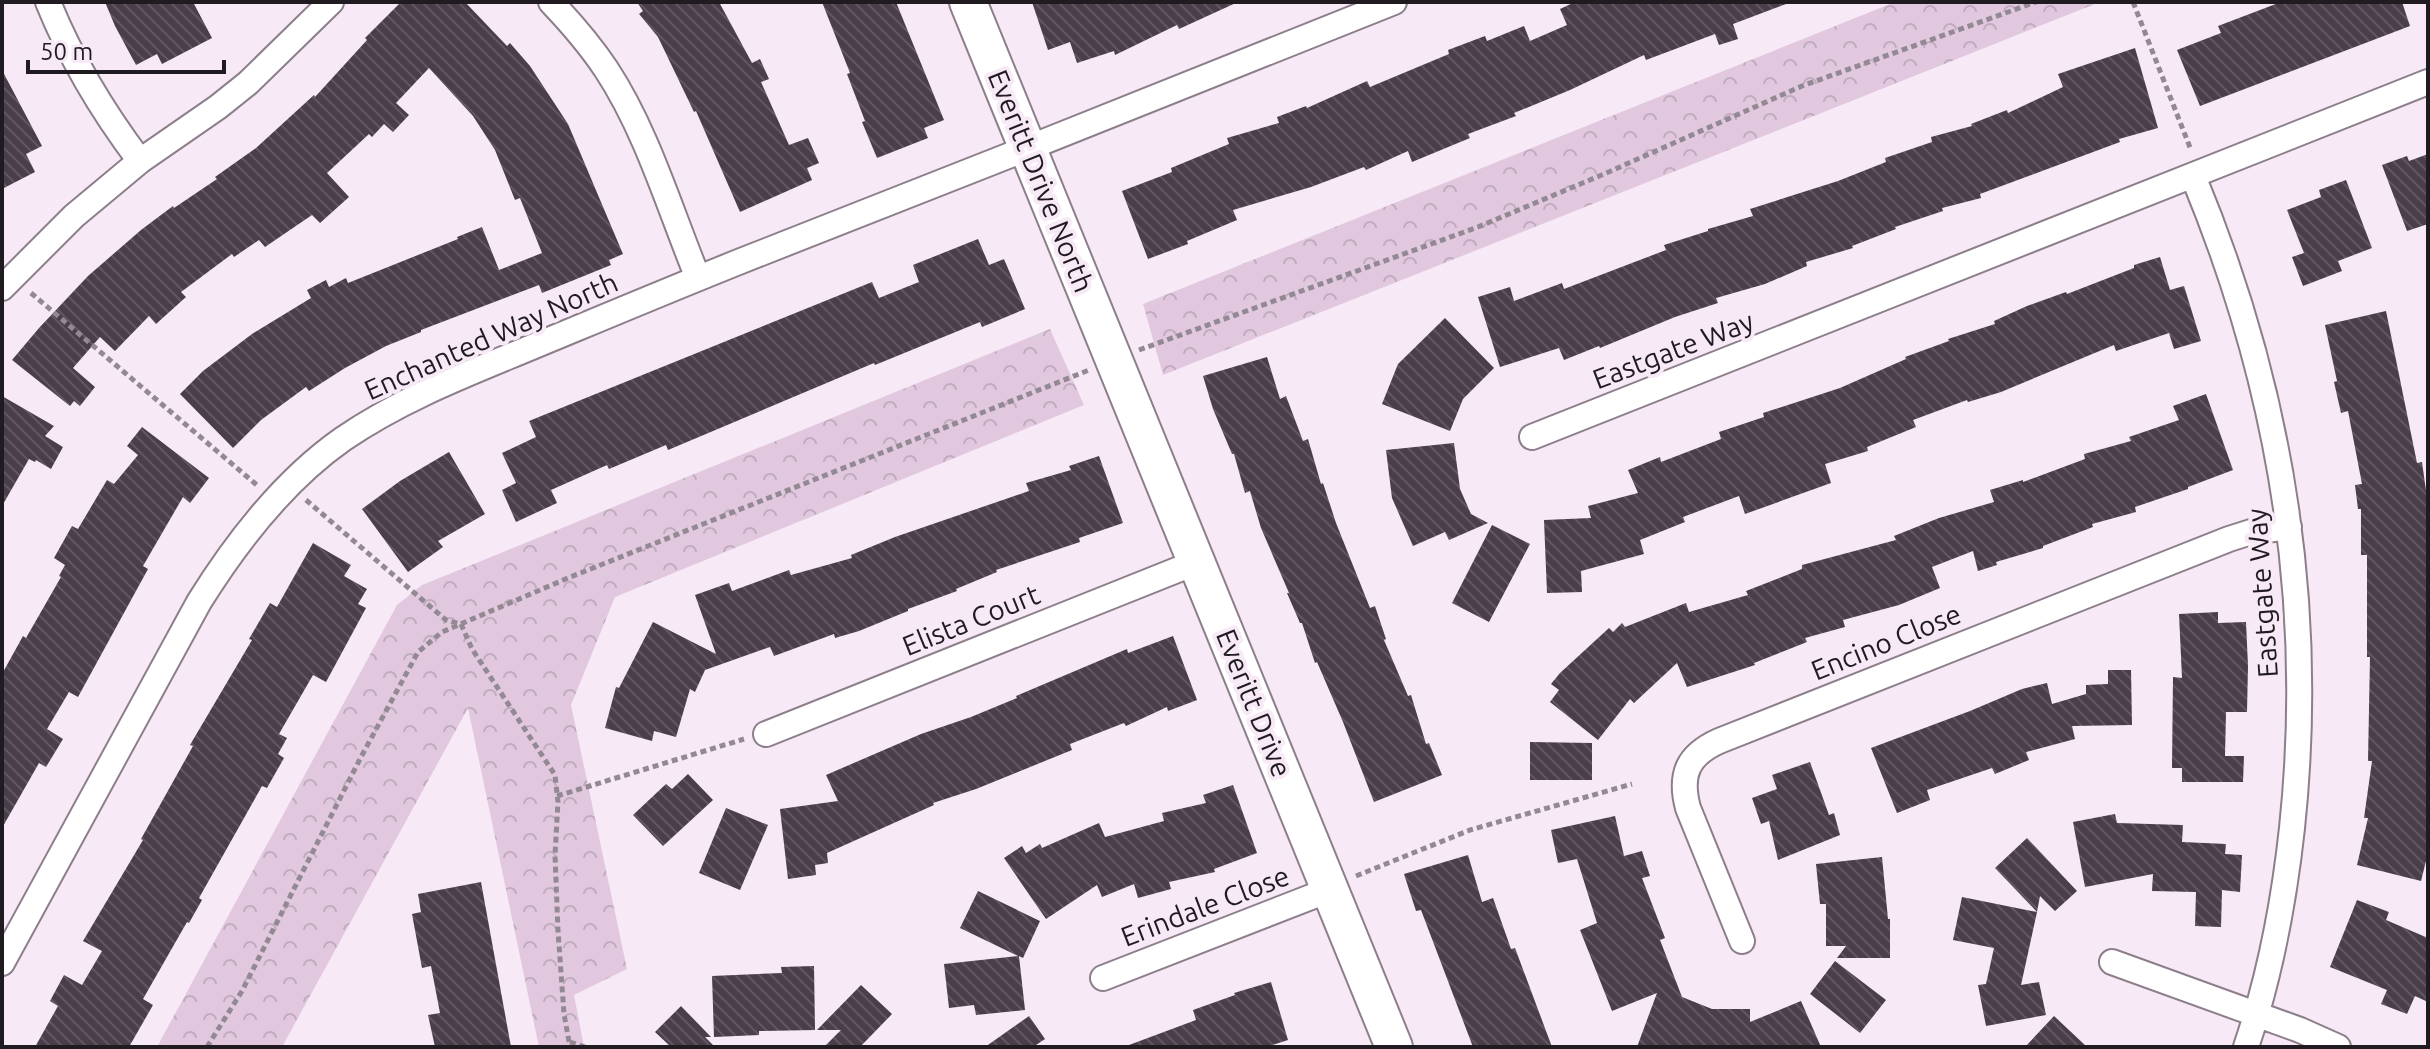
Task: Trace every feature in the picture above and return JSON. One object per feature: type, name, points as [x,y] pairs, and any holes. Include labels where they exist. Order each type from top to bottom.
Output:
[{"type":"street","points":[[48,2],[88,84],[140,161]]},
{"type":"street","points":[[14,288],[74,216],[140,161],[248,83],[331,2]]},
{"type":"street","points":[[551,2],[589,45],[633,118],[698,278]]},
{"type":"street","name":"Everitt Drive North","points":[[968,2],[1112,361]]},
{"type":"street","name":"Enchanted Way North","points":[[2,963],[199,602],[240,542],[282,493],[341,441],[418,395],[698,278],[1394,2]]},
{"type":"street","name":"Eastgate Way","points":[[1532,437],[2193,166],[2428,82]]},
{"type":"street","name":"Eastgate Way","points":[[2193,166],[2222,248],[2262,381],[2284,485],[2299,627],[2297,766],[2288,859],[2279,917],[2246,1047]]},
{"type":"street","name":"Everitt Drive","points":[[1112,361],[1394,1047]]},
{"type":"street","name":"Encino Close","points":[[1742,941],[1684,795],[1686,771],[1699,751],[2229,539],[2251,532],[2289,527]]},
{"type":"street","name":"Elista Court","points":[[766,734],[1197,562]]},
{"type":"street","name":"Erindale Close","points":[[1103,978],[1329,890]]},
{"type":"street","points":[[2112,962],[2338,1047]]},
{"type":"path","points":[[207,1047],[242,991],[418,652],[442,632],[568,578],[1112,361],[1478,227],[1802,86],[2036,2]]},
{"type":"path","points":[[2133,2],[2193,166]]},
{"type":"path","points":[[14,288],[259,487]]},
{"type":"path","points":[[304,498],[446,620],[461,624]]},
{"type":"path","points":[[461,624],[472,649],[555,775],[555,855],[564,1014],[569,1044],[585,1047]]},
{"type":"path","points":[[557,796],[766,734]]},
{"type":"path","points":[[1329,890],[1470,830],[1632,784]]},
{"type":"green space","points":[[1895,2],[2100,2],[1163,375],[1143,304]]},
{"type":"green space","points":[[1050,329],[1084,405],[615,597],[571,705],[627,969],[574,995],[584,1047],[539,1047],[468,708],[282,1047],[157,1047],[397,605],[422,585]]},
{"type":"building","points":[[105,2],[193,2],[212,38],[162,64],[157,54],[136,65]]},
{"type":"building","points":[[401,2],[465,2],[507,46],[510,43],[530,66],[568,124],[623,254],[609,260],[611,265],[542,293],[539,285],[386,346],[309,391],[306,387],[261,420],[233,448],[180,394],[203,371],[252,334],[311,298],[307,290],[326,280],[329,287],[346,278],[348,283],[482,227],[499,270],[542,253],[520,198],[515,200],[495,150],[473,116],[429,68],[396,103],[409,115],[393,132],[384,124],[327,173],[349,197],[320,223],[312,215],[265,247],[259,240],[234,257],[232,254],[181,292],[186,297],[156,324],[149,316],[115,351],[100,337],[73,368],[95,387],[80,406],[74,401],[70,406],[12,360],[88,276],[141,230],[217,179],[215,177],[256,148],[315,97],[367,40],[365,38]]},
{"type":"building","points":[[637,2],[719,2],[752,63],[760,59],[769,79],[761,82],[789,145],[808,138],[819,163],[807,168],[812,180],[740,212],[696,111],[658,37],[639,14],[643,11]]},
{"type":"building","points":[[822,2],[896,2],[944,120],[924,128],[928,138],[877,158],[862,122],[865,121],[847,74],[850,73]]},
{"type":"building","points":[[1032,2],[1238,2],[1179,29],[1177,25],[1115,55],[1114,51],[1077,63],[1070,42],[1048,50]]},
{"type":"building","points":[[1575,2],[1786,4],[1733,24],[1738,39],[1719,45],[1715,34],[1646,60],[1644,55],[1514,113],[1516,116],[1468,134],[1470,138],[1412,162],[1408,151],[1366,170],[1364,167],[1311,187],[1233,210],[1237,220],[1148,259],[1122,191],[1172,172],[1171,168],[1229,144],[1227,138],[1279,123],[1277,117],[1307,108],[1367,81],[1370,87],[1485,36],[1487,41],[1524,26],[1530,41],[1567,25],[1560,9]]},
{"type":"building","points":[[2281,2],[2402,2],[2410,26],[2200,106],[2177,50],[2221,33],[2218,26]]},
{"type":"building","points":[[2135,48],[2158,128],[2119,139],[2120,142],[1980,194],[1981,198],[1942,208],[1943,211],[1895,227],[1853,248],[1806,262],[1807,266],[1765,284],[1716,298],[1718,303],[1600,348],[1564,360],[1559,348],[1500,367],[1478,297],[1510,287],[1514,301],[1562,283],[1564,289],[1666,250],[1664,245],[1753,216],[1750,209],[1886,162],[1885,158],[1932,142],[1931,137],[1972,126],[2007,110],[2008,113],[2063,87],[2058,74]]},
{"type":"building","points":[[2,70],[42,146],[26,154],[35,172],[2,189]]},
{"type":"building","points":[[2428,154],[2428,224],[2407,231],[2382,165],[2407,156],[2409,161]]},
{"type":"building","points":[[2346,180],[2372,248],[2338,261],[2342,271],[2303,286],[2292,257],[2304,253],[2287,210],[2321,197],[2319,190]]},
{"type":"building","points":[[978,239],[989,265],[1004,259],[1025,309],[982,327],[980,322],[874,363],[668,450],[666,445],[609,469],[607,465],[551,490],[557,503],[516,522],[502,490],[516,483],[502,453],[536,437],[529,421],[872,282],[879,298],[919,282],[913,265]]},
{"type":"building","points":[[2160,257],[2170,290],[2184,286],[2201,341],[2174,349],[2169,333],[2116,351],[2114,345],[2001,392],[1967,400],[1913,420],[1916,427],[1867,447],[1868,451],[1825,464],[1831,483],[1745,514],[1739,496],[1683,517],[1685,522],[1640,540],[1644,554],[1581,571],[1582,592],[1547,593],[1544,520],[1591,518],[1588,506],[1638,493],[1628,470],[1660,457],[1661,462],[1721,439],[1719,432],[1764,417],[1763,413],[1840,388],[1948,339],[1995,324],[1994,321],[2027,306],[2067,294]]},
{"type":"building","points":[[2386,311],[2417,463],[2422,462],[2428,505],[2428,853],[2421,881],[2357,865],[2368,818],[2364,818],[2372,761],[2368,761],[2370,657],[2367,657],[2367,555],[2361,555],[2361,509],[2358,509],[2355,485],[2362,484],[2348,411],[2341,413],[2325,325]]},
{"type":"building","points":[[1445,318],[1494,368],[1463,399],[1450,431],[1382,404],[1398,364]]},
{"type":"building","points":[[1267,357],[1280,399],[1286,396],[1303,441],[1308,439],[1336,523],[1370,608],[1375,606],[1384,640],[1408,696],[1411,695],[1426,744],[1429,743],[1442,775],[1374,802],[1261,528],[1250,491],[1245,493],[1234,454],[1213,409],[1203,376]]},
{"type":"building","points":[[2206,394],[2233,470],[2135,507],[2136,512],[2092,524],[2093,527],[2043,548],[1996,562],[1997,565],[1978,571],[1973,551],[1932,567],[1940,588],[1899,605],[1843,620],[1845,627],[1805,638],[1807,642],[1755,665],[1687,687],[1677,663],[1634,703],[1630,699],[1598,740],[1550,702],[1559,690],[1551,684],[1609,628],[1613,632],[1622,623],[1625,627],[1686,603],[1689,612],[1748,595],[1746,591],[1802,569],[1802,565],[1896,540],[1894,536],[1939,518],[1994,502],[1990,490],[2023,482],[2085,459],[2084,454],[2131,441],[2129,437],[2179,420],[2173,406]]},
{"type":"building","points":[[2,396],[54,426],[45,436],[63,447],[51,469],[29,459],[2,506]]},
{"type":"building","points":[[142,427],[209,478],[190,503],[183,497],[143,566],[148,569],[78,697],[69,692],[47,729],[63,739],[46,767],[39,763],[2,828],[2,674],[61,577],[65,565],[54,558],[72,526],[78,529],[107,480],[114,484],[138,455],[127,446]]},
{"type":"building","points":[[1454,443],[1460,489],[1471,514],[1488,523],[1449,540],[1445,532],[1413,546],[1392,498],[1386,450]]},
{"type":"building","points":[[449,452],[485,514],[438,541],[443,547],[408,572],[362,509],[400,481]]},
{"type":"building","points":[[1099,456],[1123,523],[1079,538],[1080,542],[996,570],[957,591],[859,631],[835,638],[834,634],[774,656],[770,647],[705,670],[695,692],[690,689],[676,737],[654,731],[652,741],[605,728],[616,687],[619,688],[653,622],[716,654],[695,595],[729,583],[732,591],[789,570],[791,575],[852,558],[851,555],[895,537],[1029,491],[1026,483],[1071,470],[1069,466]]},
{"type":"building","points":[[1492,525],[1530,544],[1489,622],[1452,603]]},
{"type":"building","points":[[313,543],[351,565],[344,576],[367,589],[358,604],[366,608],[326,682],[313,675],[279,734],[287,738],[278,754],[284,758],[267,788],[262,786],[199,898],[202,900],[143,999],[153,1005],[129,1047],[35,1047],[58,1006],[50,1001],[64,975],[82,985],[102,951],[83,941],[143,840],[193,746],[190,745],[252,640],[249,639],[270,603],[277,607]]},
{"type":"building","points":[[2218,612],[2218,623],[2246,622],[2247,712],[2226,712],[2225,756],[2244,756],[2243,782],[2182,782],[2182,768],[2172,768],[2173,677],[2182,678],[2179,614]]},
{"type":"building","points":[[1173,636],[1197,700],[1168,711],[1167,707],[1126,726],[1124,723],[1070,744],[1072,750],[933,803],[827,853],[828,863],[815,865],[816,875],[788,879],[780,809],[838,801],[826,775],[921,734],[1017,698],[1127,649],[1128,653]]},
{"type":"building","points":[[2108,670],[2131,670],[2132,725],[2072,726],[2075,739],[2026,752],[2029,760],[1995,774],[1992,768],[1927,790],[1930,800],[1897,813],[1871,748],[2022,689],[2047,683],[2052,704],[2086,694],[2086,685],[2108,684]]},
{"type":"building","points":[[1530,742],[1592,743],[1592,780],[1530,780]]},
{"type":"building","points":[[1810,762],[1829,815],[1834,813],[1840,835],[1778,860],[1769,821],[1761,824],[1752,798],[1777,789],[1772,775]]},
{"type":"building","points":[[688,774],[713,800],[663,846],[633,815],[666,784],[672,789]]},
{"type":"building","points":[[1233,785],[1257,853],[1214,869],[1215,872],[1169,882],[1171,889],[1138,898],[1134,884],[1102,897],[1097,885],[1046,919],[1004,858],[1022,846],[1026,853],[1040,844],[1042,848],[1099,823],[1105,837],[1164,821],[1162,813],[1206,803],[1203,795]]},
{"type":"building","points":[[726,808],[768,825],[740,890],[699,873]]},
{"type":"building","points":[[2115,814],[2117,823],[2183,825],[2182,842],[2226,844],[2225,854],[2242,855],[2240,892],[2222,890],[2221,927],[2195,926],[2196,892],[2152,891],[2153,874],[2085,887],[2073,822]]},
{"type":"building","points":[[1615,816],[1624,856],[1642,851],[1650,876],[1642,878],[1665,938],[1660,940],[1682,997],[1712,1009],[1750,1009],[1750,1022],[1801,1001],[1821,1047],[1637,1047],[1657,993],[1612,1011],[1580,930],[1597,923],[1577,859],[1558,863],[1551,830]]},
{"type":"building","points":[[2027,838],[2077,891],[2055,911],[2040,896],[2037,912],[1995,868]]},
{"type":"building","points":[[1468,855],[1482,902],[1493,898],[1552,1047],[1473,1047],[1421,910],[1416,911],[1404,874]]},
{"type":"building","points":[[1882,857],[1890,919],[1890,958],[1837,958],[1846,946],[1826,946],[1826,904],[1820,904],[1816,864]]},
{"type":"building","points":[[481,882],[511,1047],[435,1047],[428,1015],[440,1013],[431,966],[422,968],[412,914],[421,912],[418,894]]},
{"type":"building","points":[[978,891],[1040,921],[1023,958],[1019,956],[1025,1010],[976,1015],[974,1005],[949,1008],[944,964],[1018,956],[960,928]]},
{"type":"building","points":[[1962,897],[2037,912],[2021,985],[2039,982],[2046,1015],[1986,1026],[1978,985],[1986,984],[1994,948],[1953,940]]},
{"type":"building","points":[[2357,900],[2389,912],[2386,920],[2428,938],[2428,1002],[2415,996],[2407,1014],[2381,1004],[2387,990],[2330,967]]},
{"type":"building","points":[[1835,961],[1886,1000],[1860,1033],[1810,994]]},
{"type":"building","points":[[814,966],[815,1030],[759,1031],[759,1035],[714,1037],[712,976],[782,973],[781,967]]},
{"type":"building","points":[[1271,982],[1288,1040],[1266,1047],[1129,1045],[1196,1020],[1193,1010]]},
{"type":"building","points":[[861,985],[892,1014],[860,1047],[824,1047],[841,1030],[817,1030]]},
{"type":"building","points":[[681,1006],[711,1037],[705,1037],[715,1047],[671,1047],[655,1032]]},
{"type":"building","points":[[1029,1016],[1045,1039],[1033,1047],[985,1047]]},
{"type":"building","points":[[2054,1016],[2087,1047],[2025,1047]]}]
